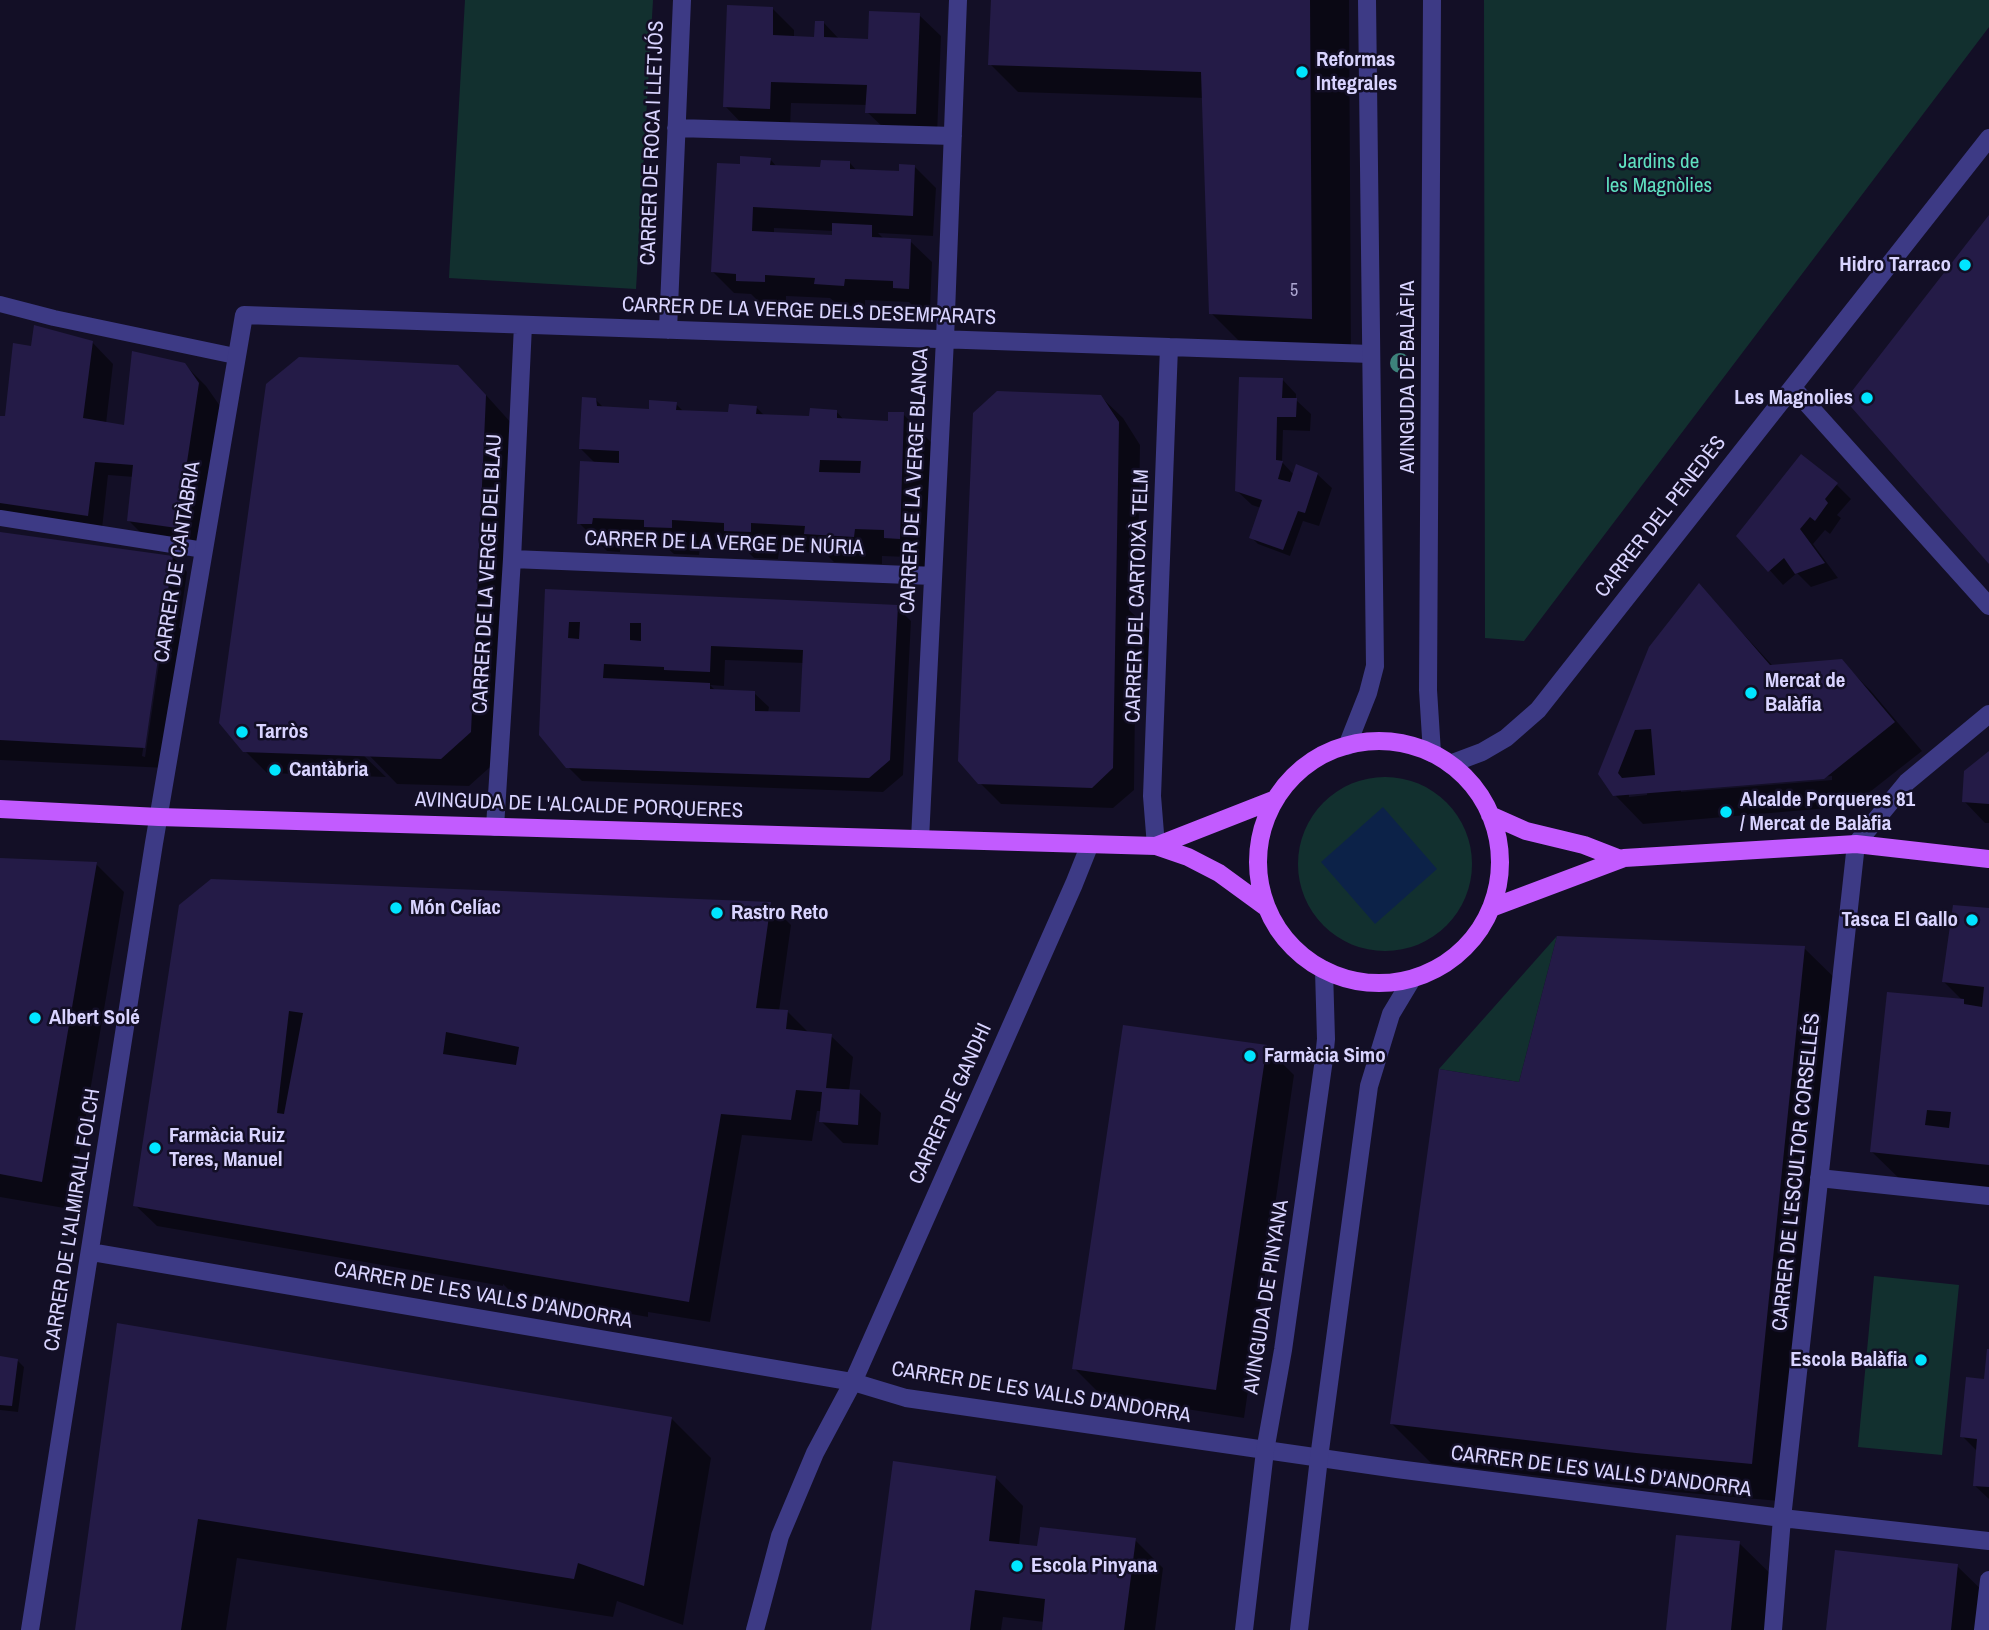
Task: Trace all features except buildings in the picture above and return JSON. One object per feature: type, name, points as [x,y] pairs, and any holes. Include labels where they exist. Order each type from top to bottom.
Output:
[{"type":"main road","points":[[1390,741],[1432,753],[1451,764],[1473,787],[1490,815],[1500,862],[1491,908],[1465,947],[1441,966],[1412,979],[1376,984],[1358,982],[1324,970],[1300,954],[1281,933],[1267,908],[1261,890],[1259,853],[1265,825],[1276,799],[1296,775],[1319,757],[1347,746],[1390,741]]},
{"type":"main road","name":"AVINGUDA DE L'ALCALDE PORQUERES","points":[[1156,846],[1276,799]]},
{"type":"main road","name":"AVINGUDA DE L'ALCALDE PORQUERES","points":[[0,809],[159,817],[1156,846],[1188,857],[1219,873],[1267,908]]},
{"type":"main road","points":[[1490,815],[1526,831],[1584,845],[1620,859]]},
{"type":"main road","points":[[1491,908],[1620,859],[1856,844],[1989,859]]},
{"type":"street","name":"CARRER DE ROCA I LLETJÓS","points":[[668,330],[682,0]]},
{"type":"street","name":"CARRER DE LA VERGE BLANCA","points":[[920,839],[945,339],[958,0]]},
{"type":"street","name":"AVINGUDA DE BALÀFIA","points":[[1347,746],[1368,693],[1375,666],[1367,0]]},
{"type":"street","name":"AVINGUDA DE BALÀFIA","points":[[1432,753],[1428,690],[1433,0]]},
{"type":"street","points":[[676,128],[953,136]]},
{"type":"street","name":"CARRER DEL PENEDÈS","points":[[1451,764],[1482,752],[1506,738],[1538,710],[1989,138]]},
{"type":"street","name":"CARRER DE LA VERGE DELS DESEMPARATS","points":[[244,315],[1371,354]]},
{"type":"street","name":"CARRER DE CANTÀBRIA","points":[[159,817],[244,315]]},
{"type":"street","name":"CARRER DE LA VERGE DEL BLAU","points":[[495,827],[523,325]]},
{"type":"street","name":"CARRER DEL CARTOIXÀ TELM","points":[[1156,846],[1152,796],[1170,347]]},
{"type":"street","points":[[1793,388],[1989,607]]},
{"type":"street","name":"CARRER DE LA VERGE DE NÚRIA","points":[[512,559],[933,576]]},
{"type":"street","points":[[1856,844],[1907,782],[1989,714]]},
{"type":"street","name":"CARRER DE L'ALMIRALL FOLCH","points":[[30,1630],[159,817]]},
{"type":"street","name":"CARRER DE GANDHI","points":[[755,1630],[780,1536],[815,1453],[853,1382],[1090,844]]},
{"type":"street","name":"CARRER DE L'ESCULTOR CORSELLÉS","points":[[1773,1630],[1782,1517],[1856,844]]},
{"type":"street","name":"AVINGUDA DE PINYANA","points":[[1244,1630],[1265,1451],[1283,1350],[1324,1059],[1324,970]]},
{"type":"street","points":[[1299,1630],[1319,1458],[1369,1086],[1391,1014],[1412,979]]},
{"type":"street","points":[[1819,1178],[1989,1196]]},
{"type":"street","name":"CARRER DE LES VALLS D'ANDORRA","points":[[91,1252],[853,1382],[906,1398],[1265,1451],[1989,1541]]},
{"type":"street","points":[[1983,1630],[1989,1580]]},
{"type":"lane","points":[[0,304],[236,356]]},
{"type":"lane","points":[[0,518],[204,550]]},
{"type":"green space","points":[[465,0],[653,0],[636,289],[449,278]]},
{"type":"green space","name":"Jardins de les Magnòlies","points":[[1484,0],[1989,0],[1989,27],[1524,641],[1485,638]]},
{"type":"green space","points":[[1385,777],[1418,784],[1446,803],[1465,831],[1472,864],[1465,897],[1446,925],[1418,944],[1385,951],[1352,944],[1324,925],[1305,897],[1298,864],[1305,831],[1324,803],[1352,784]]},
{"type":"green space","points":[[1557,936],[1519,1082],[1439,1069]]},
{"type":"green space","points":[[1874,1276],[1959,1285],[1942,1455],[1858,1447]]},
{"type":"water","points":[[1383,807],[1437,869],[1375,924],[1321,862]]},
{"type":"place","name":"Reformas Integrales","points":[[1302,72]]},
{"type":"place","name":"Hidro Tarraco","points":[[1965,265]]},
{"type":"place","name":"Les Magnolies","points":[[1867,398]]},
{"type":"place","name":"Mercat de Balàfia","points":[[1751,693]]},
{"type":"place","name":"Tarròs","points":[[242,732]]},
{"type":"place","name":"Cantàbria","points":[[275,770]]},
{"type":"place","name":"Alcalde Porqueres 81 / Mercat de Balàfia","points":[[1726,812]]},
{"type":"place","name":"Món Celíac","points":[[396,908]]},
{"type":"place","name":"Rastro Reto","points":[[717,913]]},
{"type":"place","name":"Tasca El Gallo","points":[[1972,920]]},
{"type":"place","name":"Albert Solé","points":[[35,1018]]},
{"type":"place","name":"Farmàcia Simo","points":[[1250,1056]]},
{"type":"place","name":"Farmàcia Ruiz Teres, Manuel","points":[[155,1148]]},
{"type":"place","name":"Escola Balàfia","points":[[1921,1360]]},
{"type":"place","name":"Escola Pinyana","points":[[1017,1566]]}]
